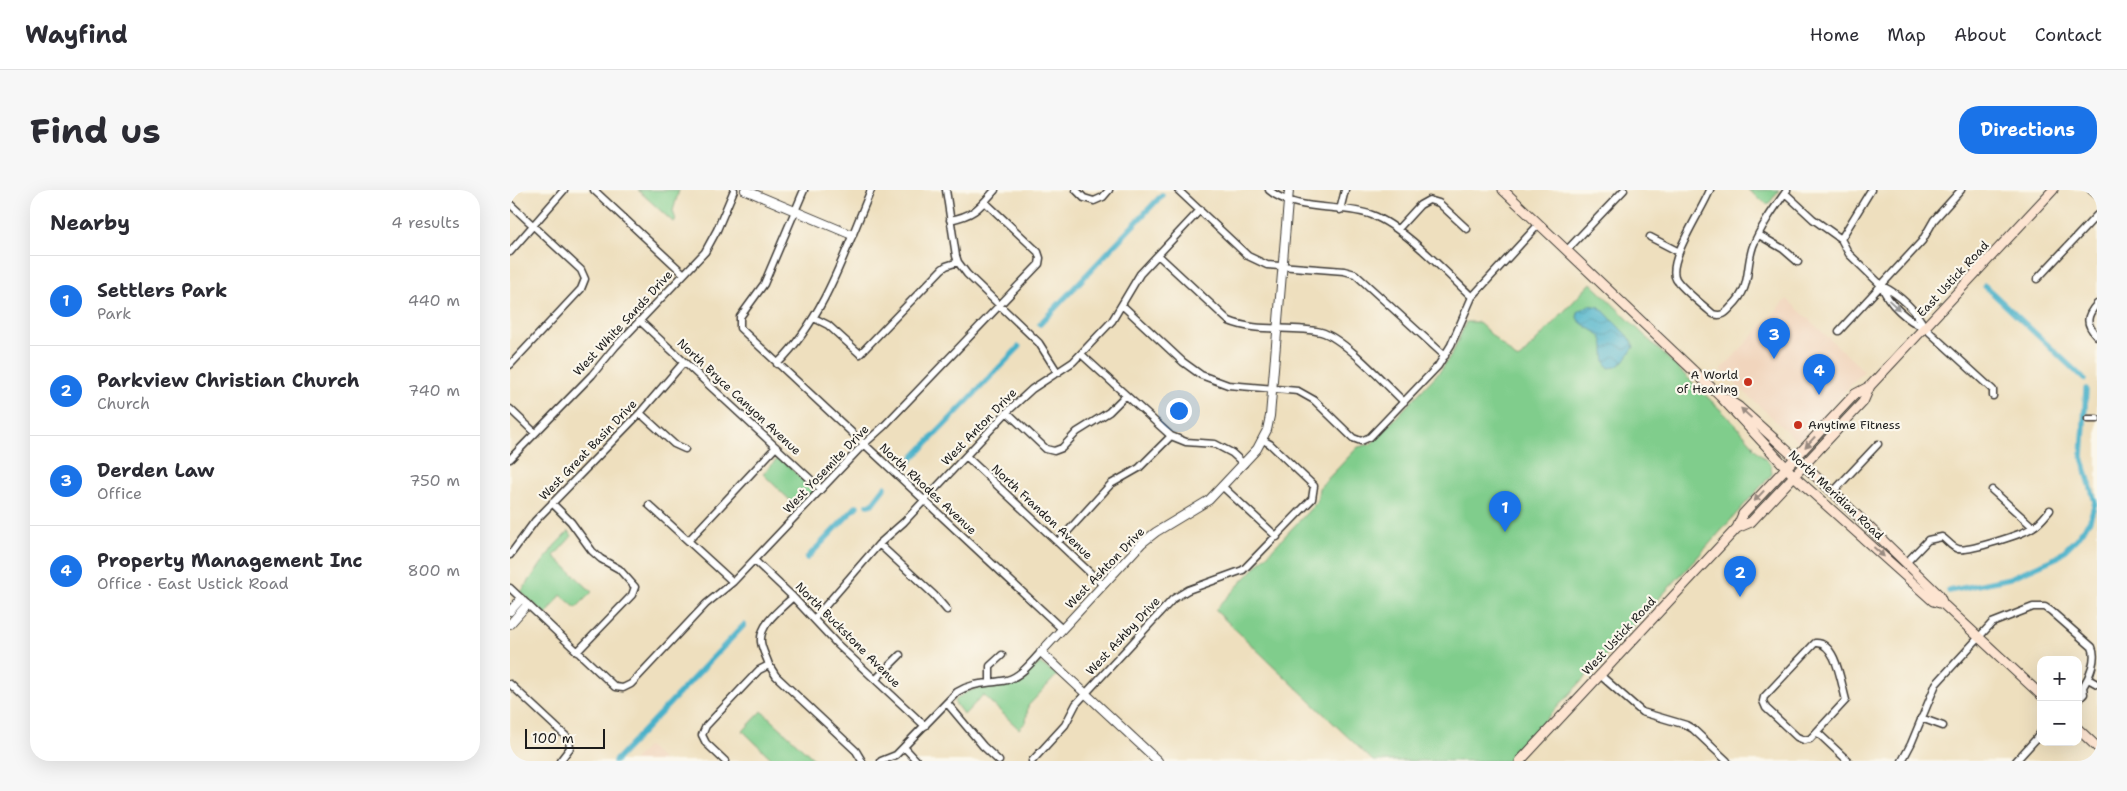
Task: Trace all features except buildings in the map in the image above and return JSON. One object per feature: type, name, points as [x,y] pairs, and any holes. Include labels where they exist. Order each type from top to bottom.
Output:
[{"type":"main road","name":"North Meridian Road","points":[[1503,190],[1719,395],[1794,477],[1918,581],[1939,595],[1942,604],[2037,691]]},
{"type":"main road","name":"East Ustick Road","points":[[1786,468],[1855,394],[1870,386],[2053,190]]},
{"type":"main road","name":"East Ustick Road","points":[[1804,466],[1863,402],[1870,386]]},
{"type":"main road","name":"North Meridian Road","points":[[1719,395],[1739,407],[1833,492],[1906,563],[1918,581]]},
{"type":"main road","name":"West Ustick Road","points":[[1737,528],[1751,522],[1804,466]]},
{"type":"main road","name":"West Ustick Road","points":[[1520,761],[1737,528],[1743,514],[1786,468]]},
{"type":"main road","points":[[2082,733],[2097,747]]},
{"type":"street","points":[[510,252],[564,190]]},
{"type":"street","points":[[594,190],[684,274]]},
{"type":"street","name":"West White Sands Drive","points":[[510,459],[592,375],[705,252],[712,241],[734,190]]},
{"type":"street","points":[[745,190],[852,235]]},
{"type":"street","points":[[795,211],[804,190]]},
{"type":"street","points":[[777,364],[798,342],[814,318],[871,190]]},
{"type":"street","points":[[946,190],[958,262],[999,307],[1039,343],[1058,373]]},
{"type":"street","points":[[950,220],[967,217],[975,212],[995,190]]},
{"type":"street","points":[[1076,190],[1084,198],[1094,201],[1110,190]]},
{"type":"street","points":[[1178,190],[1253,260],[1267,265],[1344,271],[1355,274],[1445,356]]},
{"type":"street","points":[[1269,190],[1287,200],[1371,214],[1398,229],[1472,297]]},
{"type":"street","name":"West Ashton Drive","points":[[881,761],[896,755],[963,688],[1008,680],[1018,675],[1149,536],[1209,500],[1244,464],[1262,440],[1270,416],[1273,389],[1289,190]]},
{"type":"street","points":[[1340,210],[1345,190]]},
{"type":"street","points":[[1567,250],[1624,190]]},
{"type":"street","points":[[1710,190],[1679,252],[1674,269],[1676,279],[1713,314],[1719,316],[1725,314],[1740,299],[1746,288],[1753,247],[1758,235],[1786,192],[1813,220],[1841,239],[1849,254],[1882,286],[1890,290],[1920,317],[1925,328],[1993,390],[1993,396]]},
{"type":"street","points":[[1841,239],[1871,190]]},
{"type":"street","points":[[1840,331],[1922,240],[1934,220],[1961,190]]},
{"type":"street","points":[[2091,190],[2097,195]]},
{"type":"street","points":[[1398,229],[1420,205],[1429,200],[1439,203],[1467,229]]},
{"type":"street","name":"West Yosemite Drive","points":[[577,652],[615,687],[623,688],[630,684],[706,604],[733,582],[1039,264],[1038,252],[984,202]]},
{"type":"street","points":[[510,204],[581,270],[585,280],[581,289],[510,365]]},
{"type":"street","name":"West Anton Drive","points":[[814,619],[879,544],[924,501],[1007,412],[1032,389],[1058,373],[1081,354],[1112,321],[1136,279],[1200,210]]},
{"type":"street","name":"North Rhodes Avenue","points":[[795,211],[764,284],[740,317],[738,322],[744,333],[1062,629]]},
{"type":"street","points":[[2037,279],[2097,215]]},
{"type":"street","points":[[1122,305],[1183,362],[1201,376],[1228,385],[1298,391],[1307,395],[1353,438],[1361,440],[1370,437],[1445,356],[1472,297],[1539,224]]},
{"type":"street","points":[[1758,235],[1783,249],[1798,262]]},
{"type":"street","points":[[1650,237],[1679,252]]},
{"type":"street","points":[[1158,255],[1229,320],[1244,325],[1314,331],[1332,336],[1404,402]]},
{"type":"street","points":[[814,318],[828,325],[860,354],[942,269],[958,262]]},
{"type":"street","points":[[2097,304],[2088,316],[2087,322],[2089,328],[2097,336]]},
{"type":"street","name":"North Bryce Canyon Avenue","points":[[640,321],[821,489]]},
{"type":"street","points":[[1081,354],[1171,436],[1186,442],[1215,444],[1232,453],[1244,464]]},
{"type":"street","name":"West Great Basin Drive","points":[[510,556],[535,521],[640,413],[684,362]]},
{"type":"street","points":[[1007,412],[1046,449],[1054,451],[1062,448],[1077,432],[1109,412],[1126,395]]},
{"type":"street","points":[[510,409],[535,432]]},
{"type":"street","points":[[640,413],[674,444],[685,449]]},
{"type":"street","points":[[2088,419],[2097,419]]},
{"type":"street","points":[[1058,542],[1111,484],[1140,468],[1171,436]]},
{"type":"street","name":"West Ashby Drive","points":[[1032,761],[1065,725],[1074,708],[1086,694],[1173,600],[1188,590],[1243,570],[1312,499],[1314,491],[1310,482],[1270,444],[1262,440]]},
{"type":"street","points":[[1833,492],[1878,444]]},
{"type":"street","points":[[688,540],[776,447]]},
{"type":"street","name":"North Frandon Avenue","points":[[966,456],[1103,585]]},
{"type":"street","points":[[1222,486],[1276,537]]},
{"type":"street","points":[[1992,490],[2034,527]]},
{"type":"street","points":[[510,588],[577,652],[632,595],[636,587],[619,569],[592,552],[571,522],[552,503]]},
{"type":"street","points":[[650,505],[733,582]]},
{"type":"street","points":[[1906,563],[1928,540],[1938,536],[1944,538],[1958,549],[1964,550],[1995,542],[2034,527],[2050,510]]},
{"type":"street","points":[[879,544],[934,595],[947,610]]},
{"type":"street","name":"North Buckstone Avenue","points":[[754,560],[925,726]]},
{"type":"street","points":[[793,596],[768,622],[762,634],[761,643],[769,665],[776,676],[856,751],[862,761]]},
{"type":"street","points":[[510,611],[521,599]]},
{"type":"street","points":[[510,624],[527,605]]},
{"type":"street","points":[[1902,761],[1936,684],[1992,623],[2038,606],[2051,611],[2092,646],[2096,654],[2088,679],[2082,687]]},
{"type":"street","points":[[1815,643],[1824,644],[1831,651],[1846,700],[1817,732],[1810,739],[1804,740],[1797,737],[1766,708],[1763,701],[1764,697],[1815,643]]},
{"type":"street","points":[[1041,652],[1158,761]]},
{"type":"street","points":[[876,679],[900,655]]},
{"type":"street","points":[[990,682],[990,666],[1002,655]]},
{"type":"street","points":[[725,761],[706,743],[702,735],[706,726],[759,670],[769,665]]},
{"type":"street","points":[[1600,675],[1642,712],[1686,725],[1693,729],[1727,761]]},
{"type":"street","points":[[2088,679],[2097,684]]},
{"type":"street","points":[[510,684],[568,736],[571,744],[568,753],[560,761]]},
{"type":"street","points":[[947,703],[983,746],[999,761]]},
{"type":"street","points":[[1922,718],[1943,726]]},
{"type":"street","points":[[1817,732],[1848,761]]},
{"type":"street","points":[[2016,761],[2037,740]]},
{"type":"street","points":[[904,747],[917,761]]},
{"type":"shaded area","points":[[1787,299],[1864,371],[1798,442],[1721,370]]},
{"type":"shaded area","points":[[648,746],[664,761],[633,761]]},
{"type":"green space","points":[[638,190],[679,190],[673,211],[676,220],[673,222]]},
{"type":"green space","points":[[1748,190],[1779,190],[1768,205]]},
{"type":"green space","points":[[1591,283],[1735,424],[1753,447],[1771,465],[1772,474],[1694,561],[1507,761],[1373,761],[1215,610],[1317,502],[1319,488],[1358,447],[1371,444],[1441,370],[1454,350],[1466,322],[1478,322],[1518,360]]},
{"type":"green space","points":[[779,457],[813,490],[813,494],[799,509],[763,474]]},
{"type":"green space","points":[[569,531],[572,536],[554,556],[592,592],[576,608],[561,595],[546,615],[521,592],[555,545]]},
{"type":"green space","points":[[1040,663],[1057,675],[1028,706],[1026,722],[1019,729],[983,695],[964,715],[954,702],[967,692],[1013,682]]},
{"type":"green space","points":[[762,711],[816,761],[774,761],[743,731]]},
{"type":"water","points":[[1589,305],[1600,307],[1632,341],[1634,347],[1624,361],[1616,367],[1609,368],[1607,365],[1601,337],[1577,318],[1578,312]]},
{"type":"waterway","points":[[1040,324],[1162,195]]},
{"type":"waterway","points":[[1985,286],[2084,379]]},
{"type":"waterway","points":[[907,464],[1019,347]]},
{"type":"waterway","points":[[1949,591],[2010,578],[2058,557],[2077,538],[2090,520],[2095,502],[2082,457],[2086,389]]},
{"type":"waterway","points":[[868,505],[872,504],[885,487]]},
{"type":"waterway","points":[[807,558],[857,506]]},
{"type":"waterway","points":[[615,761],[744,625]]},
{"type":"place","name":"Derden Law","points":[[1774,359]]},
{"type":"place","name":"A World of Hearing","points":[[1748,382]]},
{"type":"place","name":"Property Management Inc","points":[[1819,395]]},
{"type":"place","name":"Anytime Fitness","points":[[1798,425]]},
{"type":"place","name":"Settlers Park","points":[[1505,532]]},
{"type":"place","name":"Parkview Christian Church","points":[[1740,597]]}]
